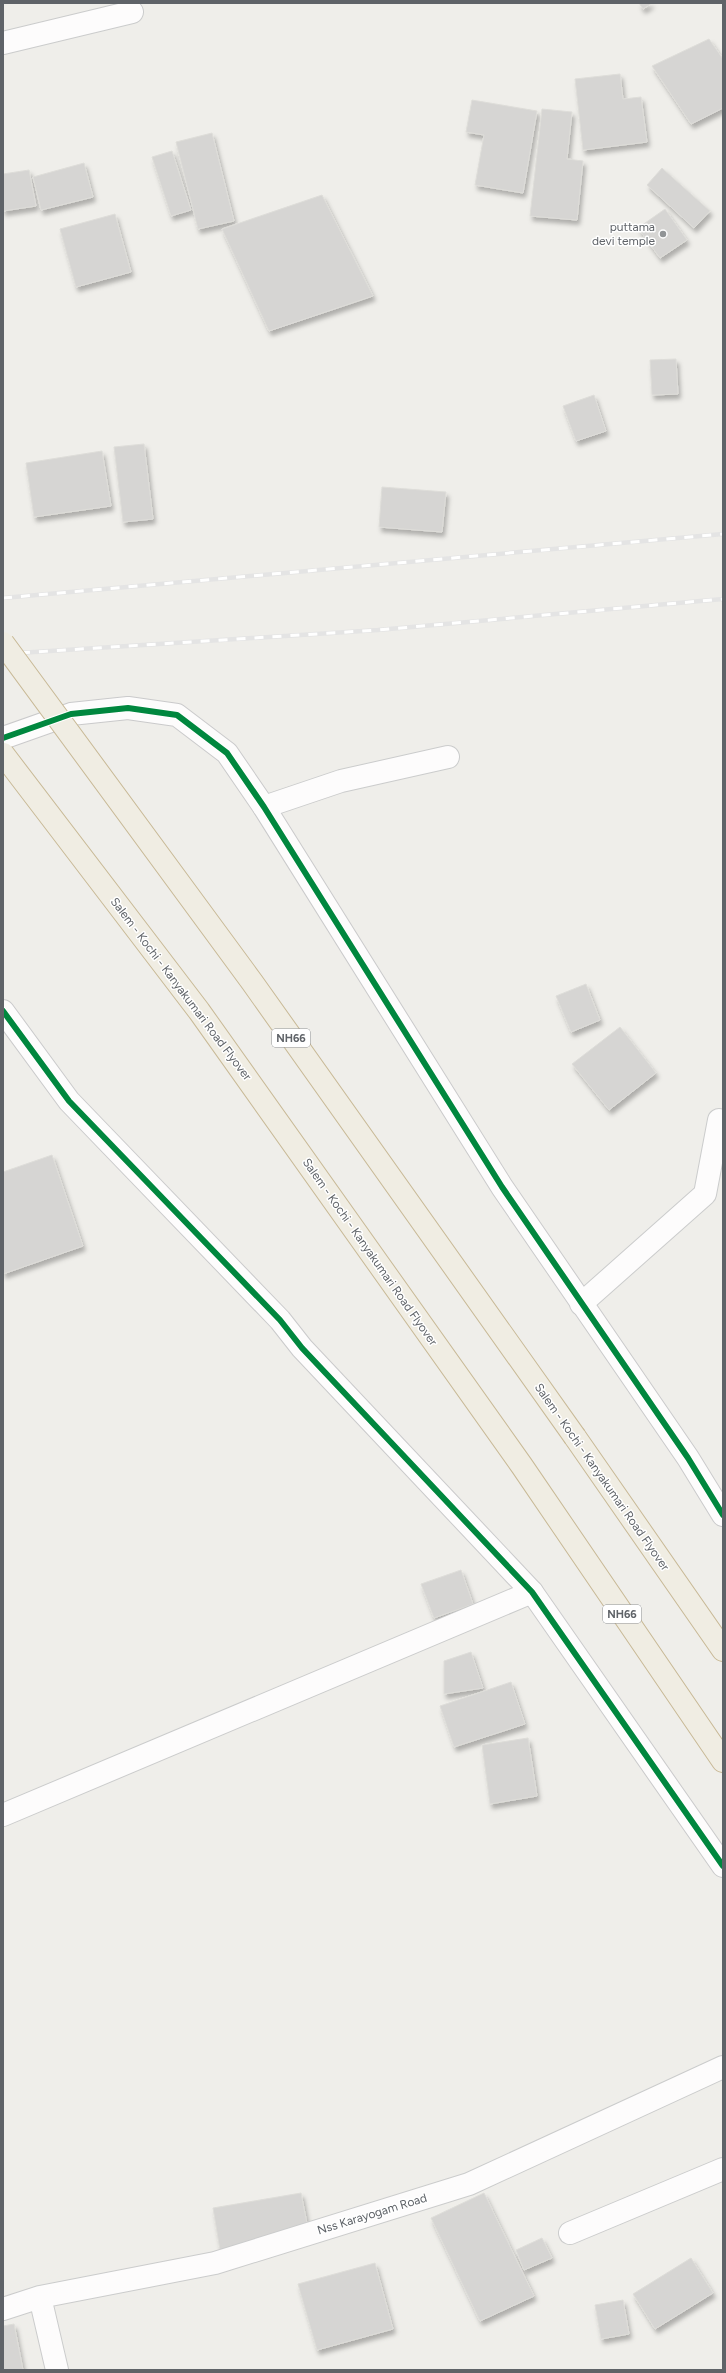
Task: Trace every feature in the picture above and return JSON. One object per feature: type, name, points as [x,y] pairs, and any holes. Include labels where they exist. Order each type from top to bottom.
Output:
[{"type":"highway","name":"Salem - Kochi - Kanyakumari Road Flyover","points":[[3,643],[252,982],[575,1437],[723,1650]]},
{"type":"highway","name":"Salem - Kochi - Kanyakumari Road Flyover","points":[[3,754],[199,1011],[522,1466],[723,1761]]},
{"type":"street","points":[[3,43],[132,12]]},
{"type":"street","points":[[3,738],[71,714],[128,708],[178,715],[227,753],[264,807],[502,1188],[688,1458],[723,1515]]},
{"type":"street","points":[[264,807],[341,781],[448,757]]},
{"type":"street","points":[[3,1012],[69,1101],[280,1320],[302,1348],[532,1592],[723,1866]]},
{"type":"street","points":[[581,1304],[705,1194],[719,1120]]},
{"type":"street","points":[[3,1815],[532,1592]]},
{"type":"street","name":"Nss Karayogam Road","points":[[3,2309],[40,2297],[215,2263],[469,2184],[723,2067]]},
{"type":"street","points":[[570,2233],[723,2169]]},
{"type":"street","points":[[40,2297],[57,2370]]},
{"type":"building","points":[[639,3],[652,3],[643,9]]},
{"type":"building","points":[[709,39],[723,59],[723,108],[691,124],[652,66]]},
{"type":"building","points":[[620,74],[623,99],[641,97],[647,142],[583,150],[575,79]]},
{"type":"building","points":[[472,100],[537,111],[523,193],[475,185],[484,135],[466,132]]},
{"type":"building","points":[[542,109],[572,112],[567,159],[583,161],[577,220],[530,216]]},
{"type":"building","points":[[212,133],[234,221],[198,229],[176,142]]},
{"type":"building","points":[[172,151],[191,210],[171,216],[152,157]]},
{"type":"building","points":[[84,163],[93,197],[41,210],[33,177]]},
{"type":"building","points":[[662,168],[710,211],[694,228],[647,185]]},
{"type":"building","points":[[29,170],[36,206],[3,211],[3,174]]},
{"type":"building","points":[[322,195],[373,296],[269,331],[222,229]]},
{"type":"building","name":"puttama devi temple","points":[[665,209],[687,240],[660,258],[638,228]]},
{"type":"building","points":[[115,214],[131,272],[76,287],[60,229]]},
{"type":"building","points":[[676,359],[678,394],[652,395],[650,360]]},
{"type":"building","points":[[594,395],[606,431],[576,441],[563,406]]},
{"type":"building","points":[[144,444],[153,519],[123,522],[114,447]]},
{"type":"building","points":[[102,451],[111,506],[34,517],[26,463]]},
{"type":"building","points":[[382,487],[446,492],[442,532],[379,527]]},
{"type":"building","points":[[586,984],[600,1020],[571,1032],[556,996]]},
{"type":"building","points":[[620,1027],[656,1073],[609,1110],[572,1064]]},
{"type":"building","points":[[52,1155],[83,1246],[3,1274],[3,1172]]},
{"type":"building","points":[[461,1570],[473,1604],[434,1618],[421,1584]]},
{"type":"building","points":[[471,1652],[483,1688],[444,1694],[444,1661]]},
{"type":"building","points":[[511,1682],[525,1724],[454,1747],[440,1706]]},
{"type":"building","points":[[528,1738],[537,1796],[490,1804],[482,1745]]},
{"type":"building","points":[[301,2193],[309,2234],[220,2250],[213,2208]]},
{"type":"building","points":[[484,2193],[534,2296],[480,2321],[431,2218]]},
{"type":"building","points":[[542,2238],[552,2258],[524,2270],[516,2250]]},
{"type":"building","points":[[691,2258],[713,2293],[655,2329],[633,2294]]},
{"type":"building","points":[[375,2263],[393,2329],[317,2350],[298,2284]]},
{"type":"building","points":[[623,2300],[629,2334],[601,2339],[595,2305]]},
{"type":"building","points":[[14,2324],[23,2370],[3,2370],[3,2326]]},
{"type":"railway","points":[[3,598],[723,534]]},
{"type":"railway","points":[[3,654],[378,630],[723,599]]},
{"type":"cycle path","points":[[3,738],[71,714],[128,708],[177,715],[227,753],[264,807],[502,1187],[688,1458],[723,1515]]},
{"type":"cycle path","points":[[3,1011],[69,1101],[280,1320],[302,1348],[532,1592],[723,1866]]},
{"type":"place","name":"puttama devi temple","points":[[663,234]]}]
